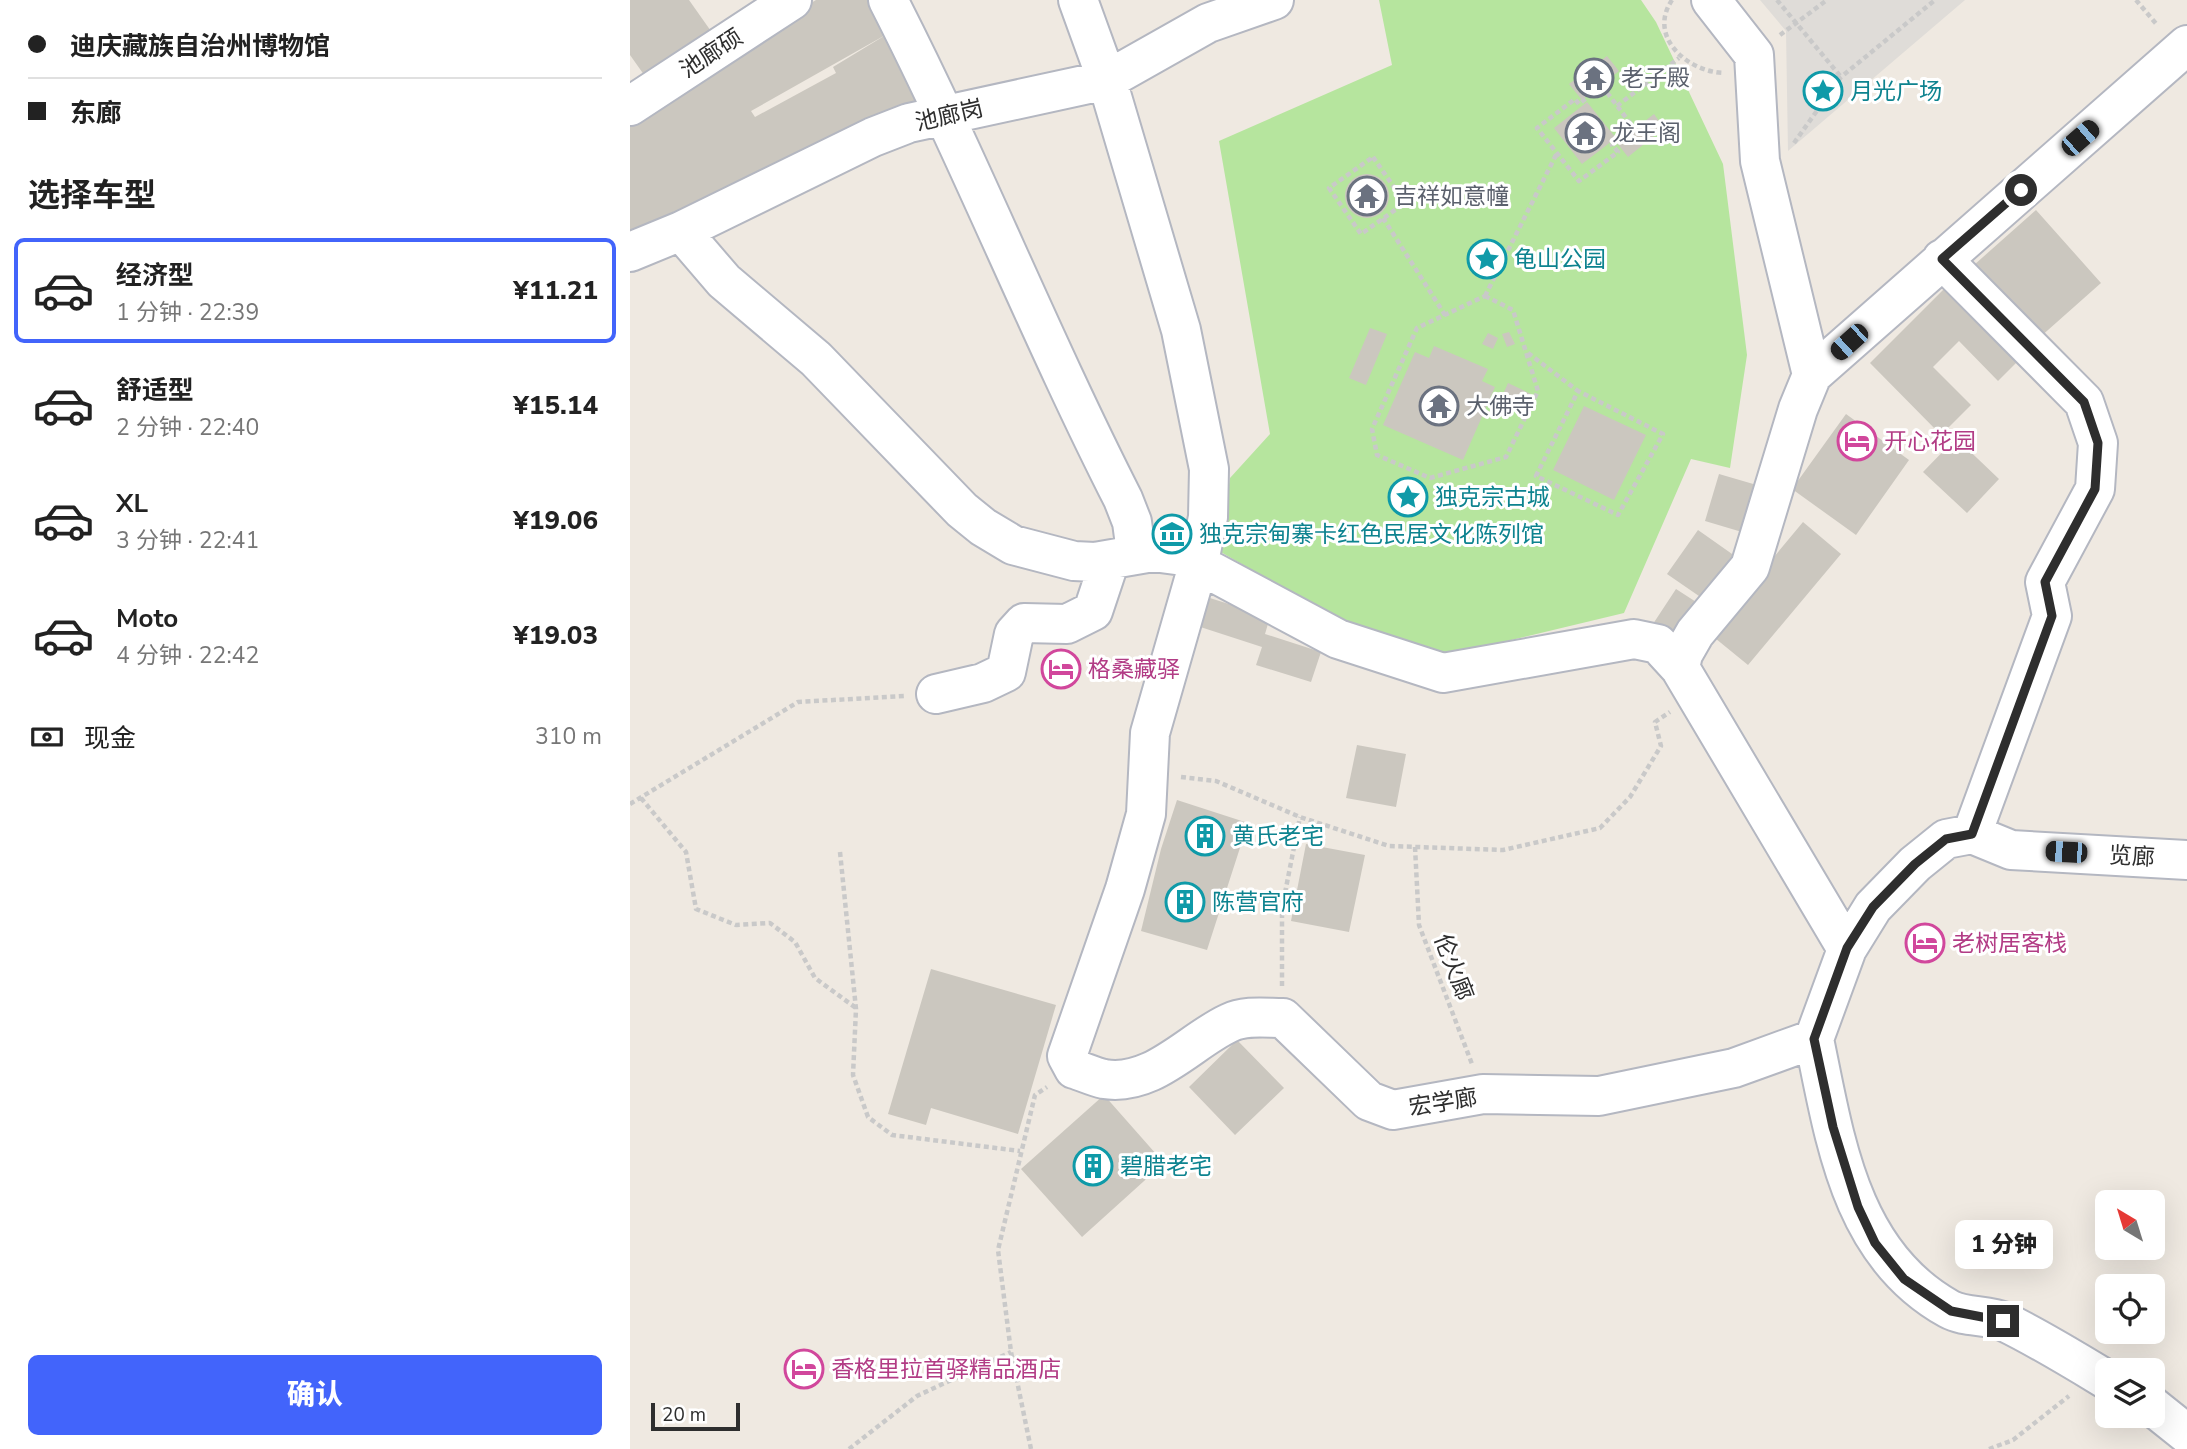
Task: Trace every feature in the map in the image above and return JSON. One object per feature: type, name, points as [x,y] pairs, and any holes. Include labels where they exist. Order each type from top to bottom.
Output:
[{"type":"street","name":"池廊硕","points":[[634,96],[792,0]]},
{"type":"street","points":[[888,0],[947,116],[1039,330],[1132,522],[1123,556],[1093,611],[1067,624],[1024,623],[1013,634],[1006,673],[936,694]]},
{"type":"street","points":[[1078,0],[1107,80],[1181,330],[1209,469],[1208,517],[1199,562],[1150,733],[1143,827],[1067,1056],[1074,1069],[1106,1079],[1136,1077],[1163,1066],[1231,1021],[1256,1017],[1283,1018]]},
{"type":"street","name":"池廊岗","points":[[630,251],[681,231],[873,137],[909,123],[1107,80],[1205,11],[1275,0]]},
{"type":"street","points":[[1711,0],[1754,55],[1760,160],[1812,375]]},
{"type":"street","points":[[1687,682],[1683,654],[1695,633],[1750,567],[1798,408],[1812,375],[2187,45]]},
{"type":"street","points":[[681,231],[724,282],[826,369],[945,493],[982,527],[1013,545],[1074,561],[1168,552],[1199,562],[1338,639],[1443,673],[1634,639],[1658,644],[1687,682],[1847,948]]},
{"type":"street","points":[[1942,259],[2084,402],[2098,443],[2095,489],[2045,582],[2052,616],[1972,834],[1946,839],[1915,864],[1873,907],[1847,948],[1814,1039],[1833,1127],[1858,1207],[1875,1243],[1904,1279],[1951,1311],[2003,1321],[2095,1373]]},
{"type":"street","name":"览廊","points":[[1972,834],[2011,849],[2187,860]]},
{"type":"street","name":"宏学廊","points":[[1283,1018],[1369,1101],[1393,1110],[1483,1094],[1599,1096],[1734,1068],[1814,1039]]},
{"type":"street","points":[[2165,1416],[2187,1434]]},
{"type":"path","points":[[1617,106],[1679,58],[1664,29],[1666,9],[1672,0]]},
{"type":"path","points":[[1777,0],[1841,77]]},
{"type":"path","points":[[1754,55],[1827,0]]},
{"type":"path","points":[[1760,160],[1788,151],[1841,77],[1935,0]]},
{"type":"path","points":[[1602,86],[1634,128],[1612,145],[1618,152],[1579,181],[1557,153],[1537,128],[1575,99],[1579,104],[1602,86]]},
{"type":"path","points":[[1485,296],[1513,310],[1538,391],[1506,457],[1430,478],[1377,455],[1372,429],[1418,328],[1485,296],[1557,153]]},
{"type":"path","points":[[1373,158],[1405,203],[1383,218],[1361,234],[1329,188],[1373,158]]},
{"type":"path","points":[[1383,218],[1444,315]]},
{"type":"path","points":[[1528,353],[1578,391],[1663,435],[1618,515],[1536,476],[1578,391]]},
{"type":"path","points":[[1149,772],[1216,781],[1300,817],[1389,846],[1503,850],[1600,828],[1629,797],[1661,746],[1655,722],[1687,682]]},
{"type":"path","points":[[630,804],[798,702],[936,694]]},
{"type":"path","points":[[641,798],[687,852],[696,909],[736,925],[770,923],[795,942],[815,978],[856,1009]]},
{"type":"path","points":[[1283,1018],[1282,908],[1300,817]]},
{"type":"path","name":"伦火廊","points":[[1415,847],[1419,925],[1483,1094]]},
{"type":"path","points":[[840,852],[856,1009],[853,1075],[867,1117],[892,1135],[1020,1151]]},
{"type":"path","points":[[1031,1449],[1011,1352],[998,1250],[1035,1095],[1074,1069]]},
{"type":"path","points":[[849,1449],[917,1396],[1011,1352]]},
{"type":"path","points":[[1989,1449],[2013,1440],[2095,1382]]},
{"type":"green space","name":"龟山公园","points":[[1379,0],[1641,0],[1656,22],[1723,164],[1747,355],[1730,468],[1691,459],[1624,613],[1436,658],[1344,623],[1219,551],[1230,478],[1270,434],[1219,141],[1392,65]]},
{"type":"shaded area","name":"月光广场","points":[[1760,0],[1965,0],[1788,151],[1786,31]]},
{"type":"building","points":[[630,0],[689,0],[713,34],[647,79],[630,55]]},
{"type":"building","points":[[816,0],[885,0],[938,106],[630,244],[630,114]],"holes":[[[889,33],[833,67],[836,73],[755,117],[751,111]]]},
{"type":"building","name":"老子殿","points":[[1607,56],[1619,71],[1582,100],[1569,84]]},
{"type":"building","name":"龙王阁","points":[[1587,102],[1616,138],[1582,164],[1554,128]]},
{"type":"building","points":[[1654,114],[1664,128],[1628,157],[1617,143]]},
{"type":"building","name":"吉祥如意幢","points":[[1367,174],[1376,175],[1383,180],[1388,187],[1388,205],[1383,212],[1376,217],[1367,218],[1358,217],[1351,212],[1346,205],[1345,196],[1346,187],[1351,180],[1358,175]]},
{"type":"building","points":[[2036,210],[2101,283],[2039,338],[1974,265]]},
{"type":"building","points":[[1950,283],[2023,356],[1998,381],[1959,341],[1933,367],[1971,405],[1941,435],[1870,363]]},
{"type":"building","points":[[1370,328],[1387,334],[1366,385],[1349,378]]},
{"type":"building","points":[[1509,332],[1515,344],[1507,347],[1502,334]]},
{"type":"building","points":[[1488,333],[1498,338],[1493,349],[1482,344]]},
{"type":"building","name":"大佛寺","points":[[1434,346],[1488,369],[1482,381],[1495,387],[1463,460],[1383,425],[1415,352],[1429,358]]},
{"type":"building","points":[[1508,383],[1531,394],[1523,409],[1501,399]]},
{"type":"building","points":[[1584,406],[1646,435],[1614,500],[1553,470]]},
{"type":"building","points":[[1846,414],[1909,460],[1856,535],[1792,489]]},
{"type":"building","points":[[1956,438],[1999,479],[1967,513],[1923,472]]},
{"type":"building","points":[[1719,474],[1767,488],[1752,535],[1705,521]]},
{"type":"building","points":[[1803,522],[1841,554],[1748,665],[1710,634]]},
{"type":"building","points":[[1698,530],[1742,561],[1712,605],[1667,574]]},
{"type":"building","points":[[1676,589],[1707,609],[1680,650],[1649,630]]},
{"type":"building","points":[[1194,593],[1270,617],[1265,634],[1321,652],[1311,682],[1256,665],[1262,647],[1185,622]]},
{"type":"building","points":[[1357,745],[1406,754],[1396,807],[1346,798]]},
{"type":"building","name":"陈营官府","points":[[1177,800],[1248,823],[1207,950],[1141,931],[1161,849]]},
{"type":"building","points":[[1306,844],[1365,855],[1349,932],[1291,921]]},
{"type":"building","points":[[931,969],[1056,1005],[1018,1134],[931,1108],[926,1125],[888,1114]]},
{"type":"building","points":[[1237,1040],[1284,1088],[1235,1135],[1189,1087]]},
{"type":"building","name":"碧腊老宅","points":[[1104,1095],[1164,1163],[1082,1237],[1021,1169]]},
{"type":"place","name":"老子殿","points":[[1594,78]]},
{"type":"place","name":"月光广场","points":[[1823,91]]},
{"type":"place","name":"龙王阁","points":[[1585,133]]},
{"type":"place","name":"吉祥如意幢","points":[[1367,196]]},
{"type":"place","name":"龟山公园","points":[[1487,259]]},
{"type":"place","name":"大佛寺","points":[[1439,406]]},
{"type":"place","name":"开心花园","points":[[1857,441]]},
{"type":"place","name":"独克宗古城","points":[[1408,497]]},
{"type":"place","name":"独克宗甸寨卡红色民居文化陈列馆","points":[[1172,534]]},
{"type":"place","name":"格桑藏驿","points":[[1061,669]]},
{"type":"place","name":"黄氏老宅","points":[[1205,836]]},
{"type":"place","name":"陈营官府","points":[[1185,902]]},
{"type":"place","name":"老树居客栈","points":[[1925,943]]},
{"type":"place","name":"碧腊老宅","points":[[1093,1166]]},
{"type":"place","name":"香格里拉首驿精品酒店","points":[[804,1369]]},
{"type":"route","points":[[2003,1321],[1951,1311],[1904,1279],[1875,1243],[1858,1207],[1833,1127],[1814,1039],[1847,948],[1873,907],[1915,864],[1946,839],[1972,834],[2052,616],[2045,582],[2095,489],[2098,443],[2084,402],[1942,259],[2021,190]]}]
